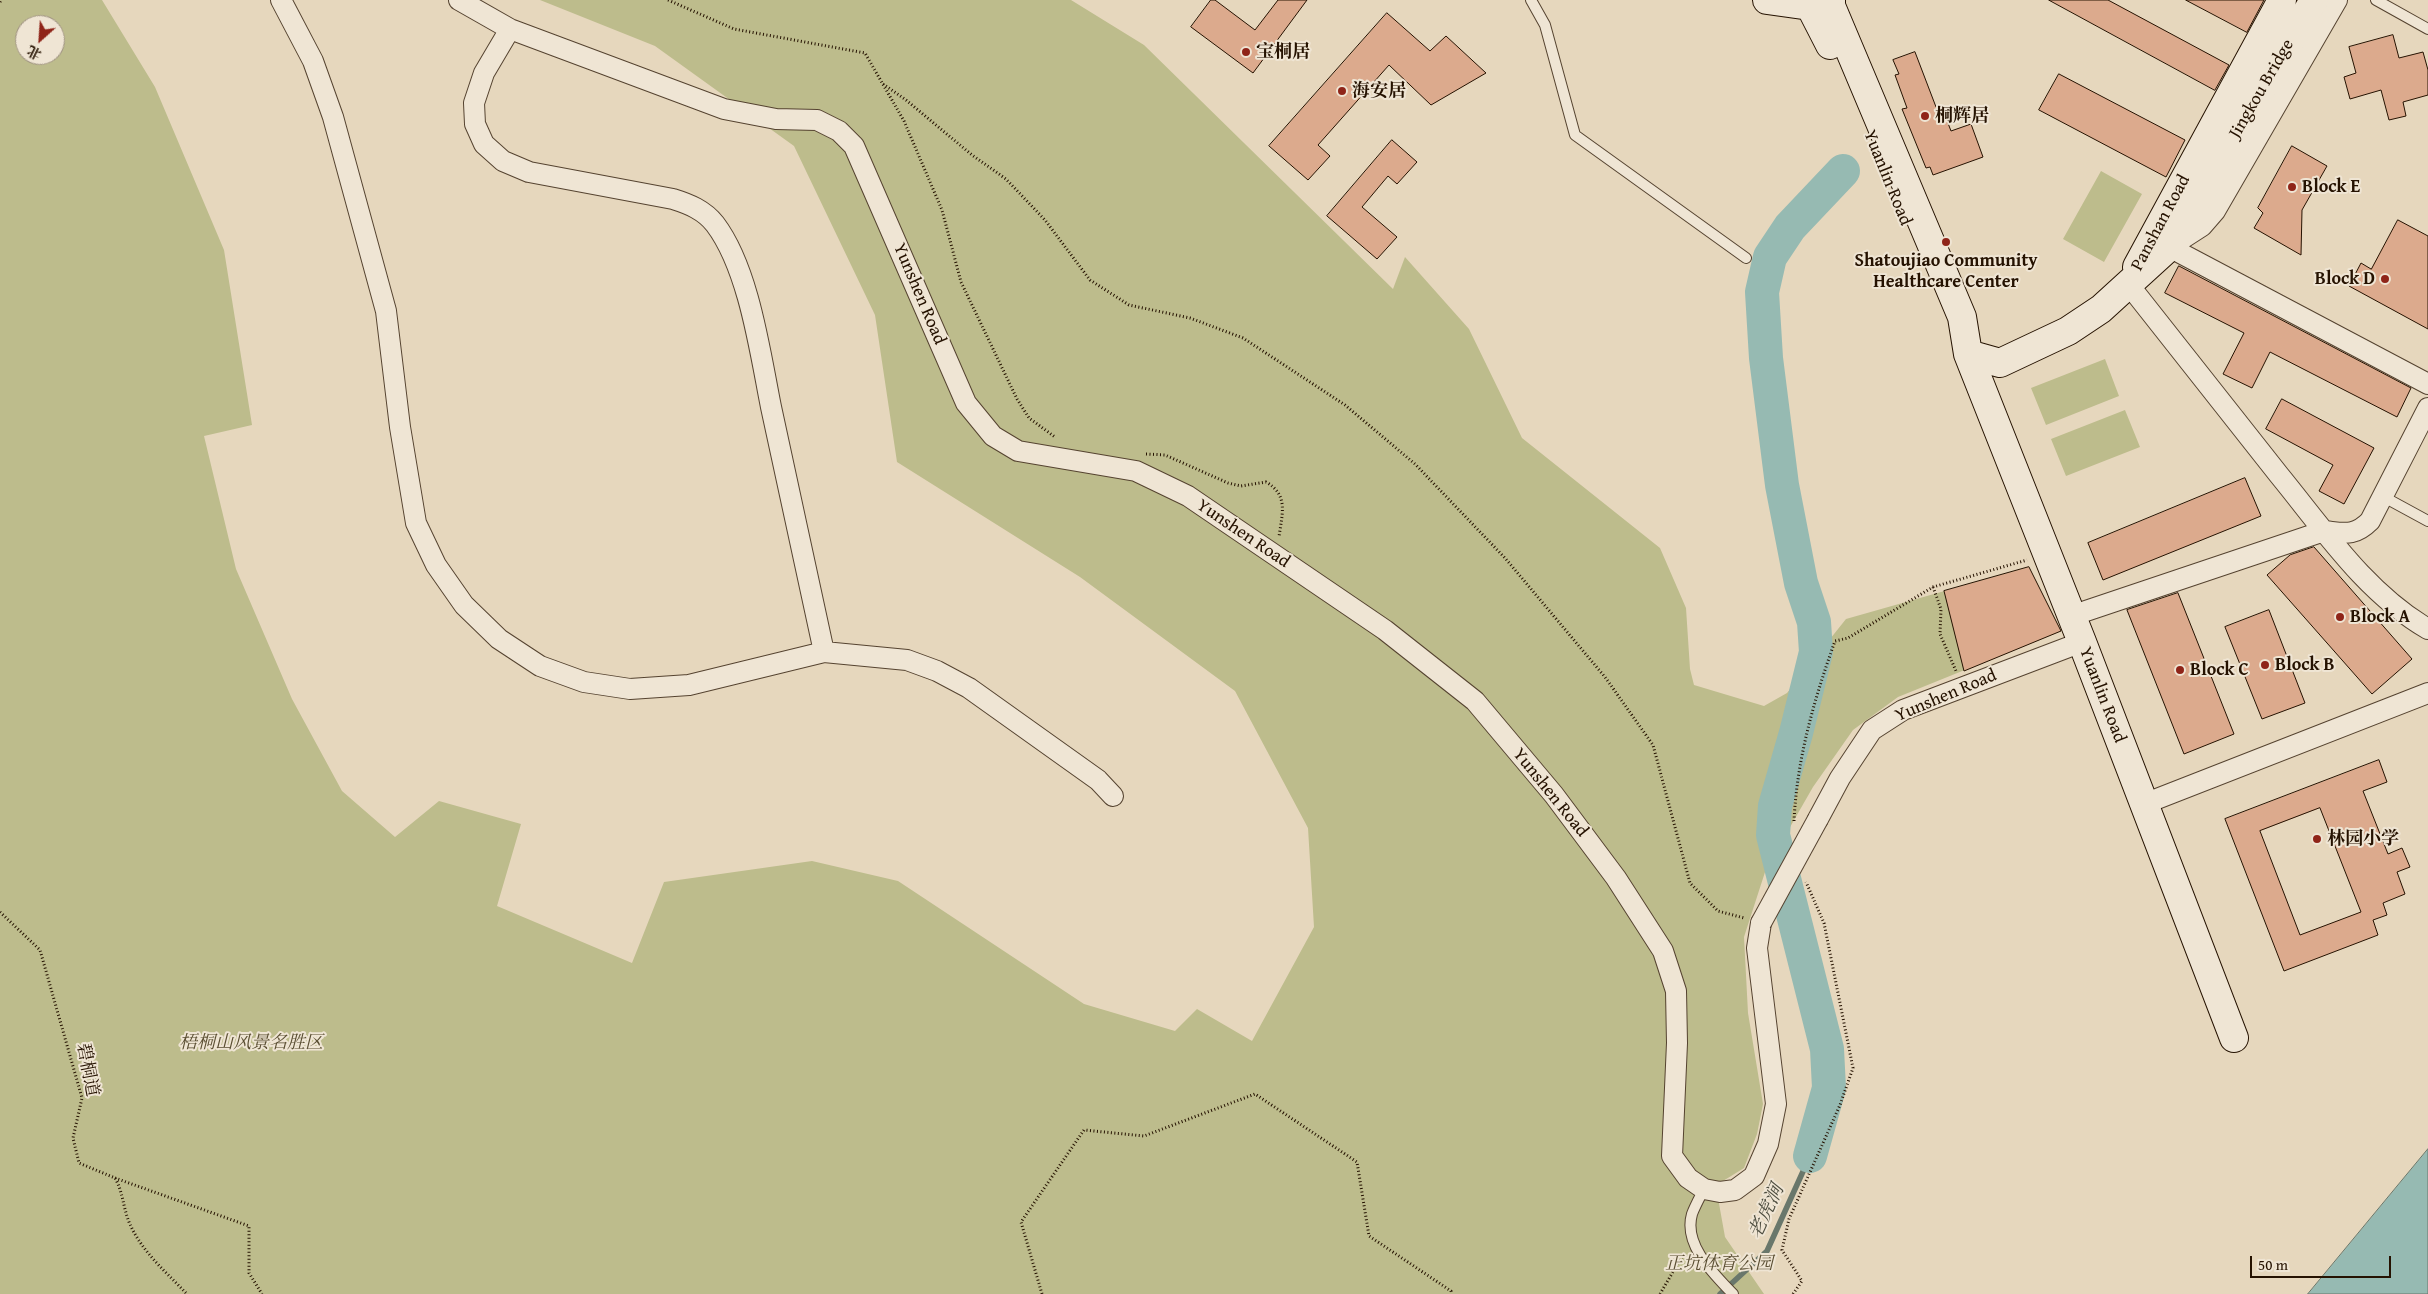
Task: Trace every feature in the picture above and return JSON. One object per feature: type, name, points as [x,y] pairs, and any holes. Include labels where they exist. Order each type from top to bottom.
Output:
[{"type":"main road","points":[[1767,0],[1821,3]]},
{"type":"main road","name":"Panshan Road","points":[[1968,354],[2000,363],[2068,331],[2101,309],[2129,284],[2151,238],[2282,0]]},
{"type":"main road","name":"Jingkou Bridge","points":[[2129,284],[2169,247],[2314,0]]},
{"type":"main road","name":"Yuanlin Road","points":[[1821,3],[1962,317],[1968,354],[2072,616],[2234,1038]]},
{"type":"street","points":[[281,0],[313,61],[333,117],[386,311],[400,427],[416,524],[436,565],[464,605],[499,639],[540,666],[584,682],[630,689],[689,685],[824,652],[907,660],[937,671],[977,694],[1098,780],[1113,796]]},
{"type":"street","name":"Yunshen Road","points":[[459,0],[510,29],[724,109],[776,119],[817,120],[839,130],[854,146],[966,403],[993,436],[1018,451],[1136,471],[1188,496],[1385,630],[1475,701],[1554,795],[1616,878],[1663,951],[1676,991],[1677,1043],[1672,1156],[1688,1178],[1704,1189],[1720,1192],[1735,1190],[1754,1176],[1768,1144],[1776,1104],[1757,948],[1761,923],[1840,778],[1872,730],[1903,710],[2082,642]]},
{"type":"street","points":[[2337,0],[2215,211],[2202,226],[2169,247],[2428,384]]},
{"type":"street","points":[[510,29],[484,73],[474,103],[475,124],[484,144],[503,161],[529,172],[674,199],[696,207],[714,223],[727,245],[741,277],[756,335],[824,652]]},
{"type":"street","points":[[2129,284],[2324,531],[2369,584],[2392,606],[2428,629]]},
{"type":"street","points":[[2072,616],[2324,531],[2348,534],[2360,531],[2370,521],[2428,408]]},
{"type":"street","points":[[2144,804],[2428,693]]},
{"type":"lane","points":[[1531,0],[1546,25],[1575,135],[1746,258]]},
{"type":"lane","points":[[2376,0],[2428,30]]},
{"type":"lane","points":[[2382,496],[2428,521]]},
{"type":"lane","points":[[1704,1189],[1692,1215],[1693,1238],[1703,1264],[1733,1294]]},
{"type":"path","points":[[668,0],[734,29],[865,53],[904,121],[942,210],[962,282],[1017,399],[1029,418],[1052,436],[1060,439]]},
{"type":"path","points":[[883,84],[906,100],[972,155],[1006,179],[1044,220],[1090,280],[1129,305],[1190,318],[1243,338],[1346,405],[1415,464],[1524,581],[1605,677],[1653,745],[1690,883],[1718,911],[1761,923]]},
{"type":"path","points":[[1137,453],[1165,455],[1228,483],[1241,486],[1266,482],[1275,487],[1283,504],[1277,557]]},
{"type":"path","points":[[1794,828],[1800,759],[1815,699],[1835,641],[1848,638],[1933,587],[2047,553]]},
{"type":"path","points":[[1933,587],[1941,609],[1940,634],[1963,687]]},
{"type":"path","points":[[1793,1294],[1802,1281],[1782,1250],[1788,1219],[1840,1105],[1853,1068],[1824,923],[1805,880]]},
{"type":"path","name":"碧桐道","points":[[0,912],[40,950],[82,1098],[73,1138],[79,1163],[115,1178]]},
{"type":"path","points":[[1042,1294],[1021,1222],[1084,1130],[1144,1136],[1255,1094],[1357,1162],[1369,1236],[1451,1291],[1451,1294]]},
{"type":"path","points":[[115,1178],[122,1192],[129,1222],[142,1246],[187,1294]]},
{"type":"path","points":[[115,1178],[249,1226],[249,1273],[262,1294]]},
{"type":"path","points":[[1660,1294],[1693,1238]]},
{"type":"green space","name":"梧桐山风景名胜区","points":[[0,0],[102,0],[155,87],[224,250],[252,425],[204,436],[236,569],[292,699],[342,791],[395,837],[439,801],[521,824],[497,906],[632,963],[664,882],[812,861],[898,881],[1084,1004],[1175,1031],[1197,1009],[1252,1041],[1314,927],[1308,828],[1235,691],[1080,577],[897,462],[875,315],[794,146],[655,46],[540,0],[1071,0],[1144,45],[1393,289],[1405,257],[1469,329],[1522,438],[1660,548],[1686,608],[1690,669],[1694,685],[1764,706],[1787,693],[1846,619],[2029,567],[2061,631],[1898,697],[1853,730],[1813,787],[1766,869],[1744,937],[1748,1013],[1763,1104],[1757,1134],[1744,1168],[1723,1181],[1695,1194],[1718,1198],[1725,1237],[1764,1294],[0,1294]]},
{"type":"green space","points":[[2101,171],[2142,194],[2104,262],[2063,239]]},
{"type":"green space","points":[[2105,359],[2119,396],[2046,425],[2031,388]]},
{"type":"green space","points":[[2125,410],[2140,447],[2066,476],[2051,439]]},
{"type":"water","points":[[2428,1149],[2428,1294],[2308,1294]]},
{"type":"building","name":"宝桐居","points":[[1211,0],[1215,0],[1255,30],[1278,0],[1307,0],[1253,73],[1191,27]]},
{"type":"building","points":[[2049,0],[2108,0],[2229,65],[2215,90]]},
{"type":"building","points":[[2186,0],[2264,0],[2247,32]]},
{"type":"building","name":"海安居","points":[[1387,13],[1430,51],[1446,36],[1486,73],[1431,105],[1389,65],[1318,145],[1330,156],[1308,180],[1269,146]]},
{"type":"building","points":[[2393,35],[2399,58],[2423,52],[2428,70],[2428,95],[2403,102],[2406,116],[2389,120],[2381,90],[2350,99],[2344,77],[2356,73],[2349,47]]},
{"type":"building","name":"桐辉居","points":[[1915,52],[1936,107],[1941,105],[1951,131],[1971,124],[1983,157],[1933,175],[1930,167],[1926,168],[1902,109],[1907,108],[1895,75],[1899,74],[1893,60]]},
{"type":"building","points":[[2059,74],[2185,140],[2166,177],[2039,110]]},
{"type":"building","points":[[1392,140],[1417,162],[1397,184],[1388,176],[1362,207],[1397,237],[1377,259],[1327,216]]},
{"type":"building","name":"Block E","points":[[2292,146],[2327,166],[2302,210],[2301,255],[2254,228],[2263,213],[2258,208]]},
{"type":"building","name":"Block D","points":[[2398,220],[2428,236],[2428,329],[2349,286],[2361,263],[2371,269]]},
{"type":"building","points":[[2179,266],[2411,388],[2397,417],[2270,352],[2252,388],[2223,374],[2244,333],[2165,293]]},
{"type":"building","points":[[2282,399],[2374,448],[2344,504],[2319,491],[2333,465],[2266,429]]},
{"type":"building","points":[[2245,478],[2261,516],[2103,580],[2088,543]]},
{"type":"building","name":"Block A","points":[[2314,547],[2412,659],[2372,694],[2267,575],[2290,555]]},
{"type":"building","points":[[2029,567],[2061,631],[1964,671],[1944,591]]},
{"type":"building","name":"Block C","points":[[2178,593],[2234,734],[2184,754],[2127,610]]},
{"type":"building","name":"Block B","points":[[2269,610],[2305,703],[2262,719],[2225,627]]},
{"type":"building","points":[[2379,760],[2387,782],[2363,791],[2388,854],[2402,848],[2410,867],[2397,872],[2405,894],[2383,903],[2387,915],[2373,920],[2378,935],[2284,971],[2225,819]],"holes":[[[2320,808],[2361,912],[2300,935],[2260,831]]]},
{"type":"waterway","points":[[1810,1156],[1829,1088],[1827,1049],[1773,835],[1775,806],[1796,733],[1816,652],[1814,622],[1801,583],[1782,485],[1766,358],[1762,292],[1770,257],[1790,227],[1843,171]]},
{"type":"waterway","name":"老虎涧","points":[[1720,1294],[1767,1251],[1810,1156]]},
{"type":"place","name":"宝桐居","points":[[1246,52]]},
{"type":"place","name":"海安居","points":[[1342,91]]},
{"type":"place","name":"桐辉居","points":[[1925,116]]},
{"type":"place","name":"Block E","points":[[2292,187]]},
{"type":"place","name":"Shatoujiao Community Healthcare Center","points":[[1946,242]]},
{"type":"place","name":"Block D","points":[[2385,279]]},
{"type":"place","name":"Block A","points":[[2340,617]]},
{"type":"place","name":"Block B","points":[[2265,665]]},
{"type":"place","name":"Block C","points":[[2180,670]]},
{"type":"place","name":"林园小学","points":[[2317,839]]},
{"type":"park label","name":"正坑体育公园","points":[[1719,1264]]}]
